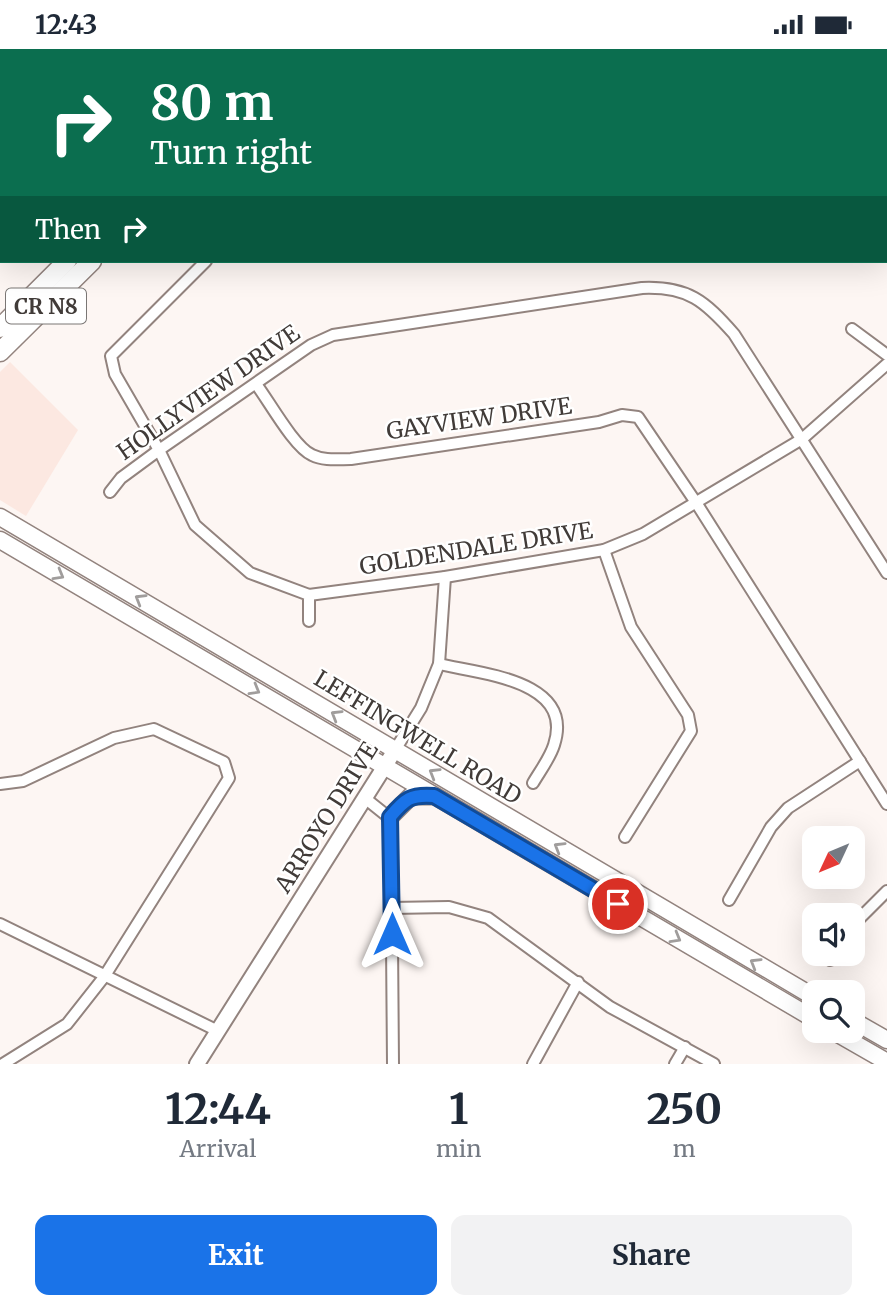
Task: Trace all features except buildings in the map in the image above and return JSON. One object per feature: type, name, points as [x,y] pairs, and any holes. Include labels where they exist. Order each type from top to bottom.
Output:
[{"type":"main road","name":"CR N8","points":[[0,328],[64,263]]},
{"type":"main road","name":"CR N8","points":[[0,352],[90,263]]},
{"type":"main road","name":"LEFFINGWELL ROAD","points":[[0,517],[802,990]]},
{"type":"main road","name":"LEFFINGWELL ROAD","points":[[0,540],[802,1012]]},
{"type":"main road","points":[[390,817],[411,796],[434,796]]},
{"type":"main road","points":[[865,1028],[887,1041]]},
{"type":"main road","points":[[854,1043],[887,1062]]},
{"type":"street","name":"GOLDENDALE DRIVE","points":[[204,263],[111,356],[115,374],[159,450],[195,525],[250,573],[309,595],[445,577],[604,550],[643,534],[697,504],[802,439],[887,364]]},
{"type":"street","name":"HOLLYVIEW DRIVE","points":[[110,492],[121,478],[159,450],[311,345],[333,335],[642,288],[667,287],[691,294],[714,311],[734,334],[887,573]]},
{"type":"street","points":[[852,329],[887,355]]},
{"type":"street","name":"GAYVIEW DRIVE","points":[[256,384],[310,455],[326,459],[351,459],[600,422],[622,415],[638,417],[697,504]]},
{"type":"street","points":[[697,504],[887,804]]},
{"type":"street","points":[[604,550],[631,627],[688,715],[691,731],[625,837]]},
{"type":"street","name":"ARROYO DRIVE","points":[[197,1064],[421,708],[439,664],[445,577]]},
{"type":"street","points":[[309,595],[309,621]]},
{"type":"street","points":[[439,664],[524,684],[540,693],[552,707],[558,728],[554,747],[533,783]]},
{"type":"street","points":[[0,784],[23,781],[114,738],[155,729],[224,762],[229,778],[104,977],[67,1024],[3,1064]]},
{"type":"street","points":[[729,900],[771,827],[788,808],[860,761]]},
{"type":"street","points":[[366,799],[390,817],[393,1064]]},
{"type":"street","points":[[865,913],[887,891]]},
{"type":"street","points":[[392,908],[449,907],[488,918],[610,1007],[714,1064]]},
{"type":"street","points":[[0,924],[218,1031]]},
{"type":"street","points":[[533,1064],[578,982]]},
{"type":"street","points":[[675,1064],[685,1047]]},
{"type":"shaded area","points":[[10,362],[78,430],[26,516],[0,500],[0,372]]},
{"type":"route","points":[[392,934],[390,817],[406,798],[416,795],[434,796],[618,904]]}]
